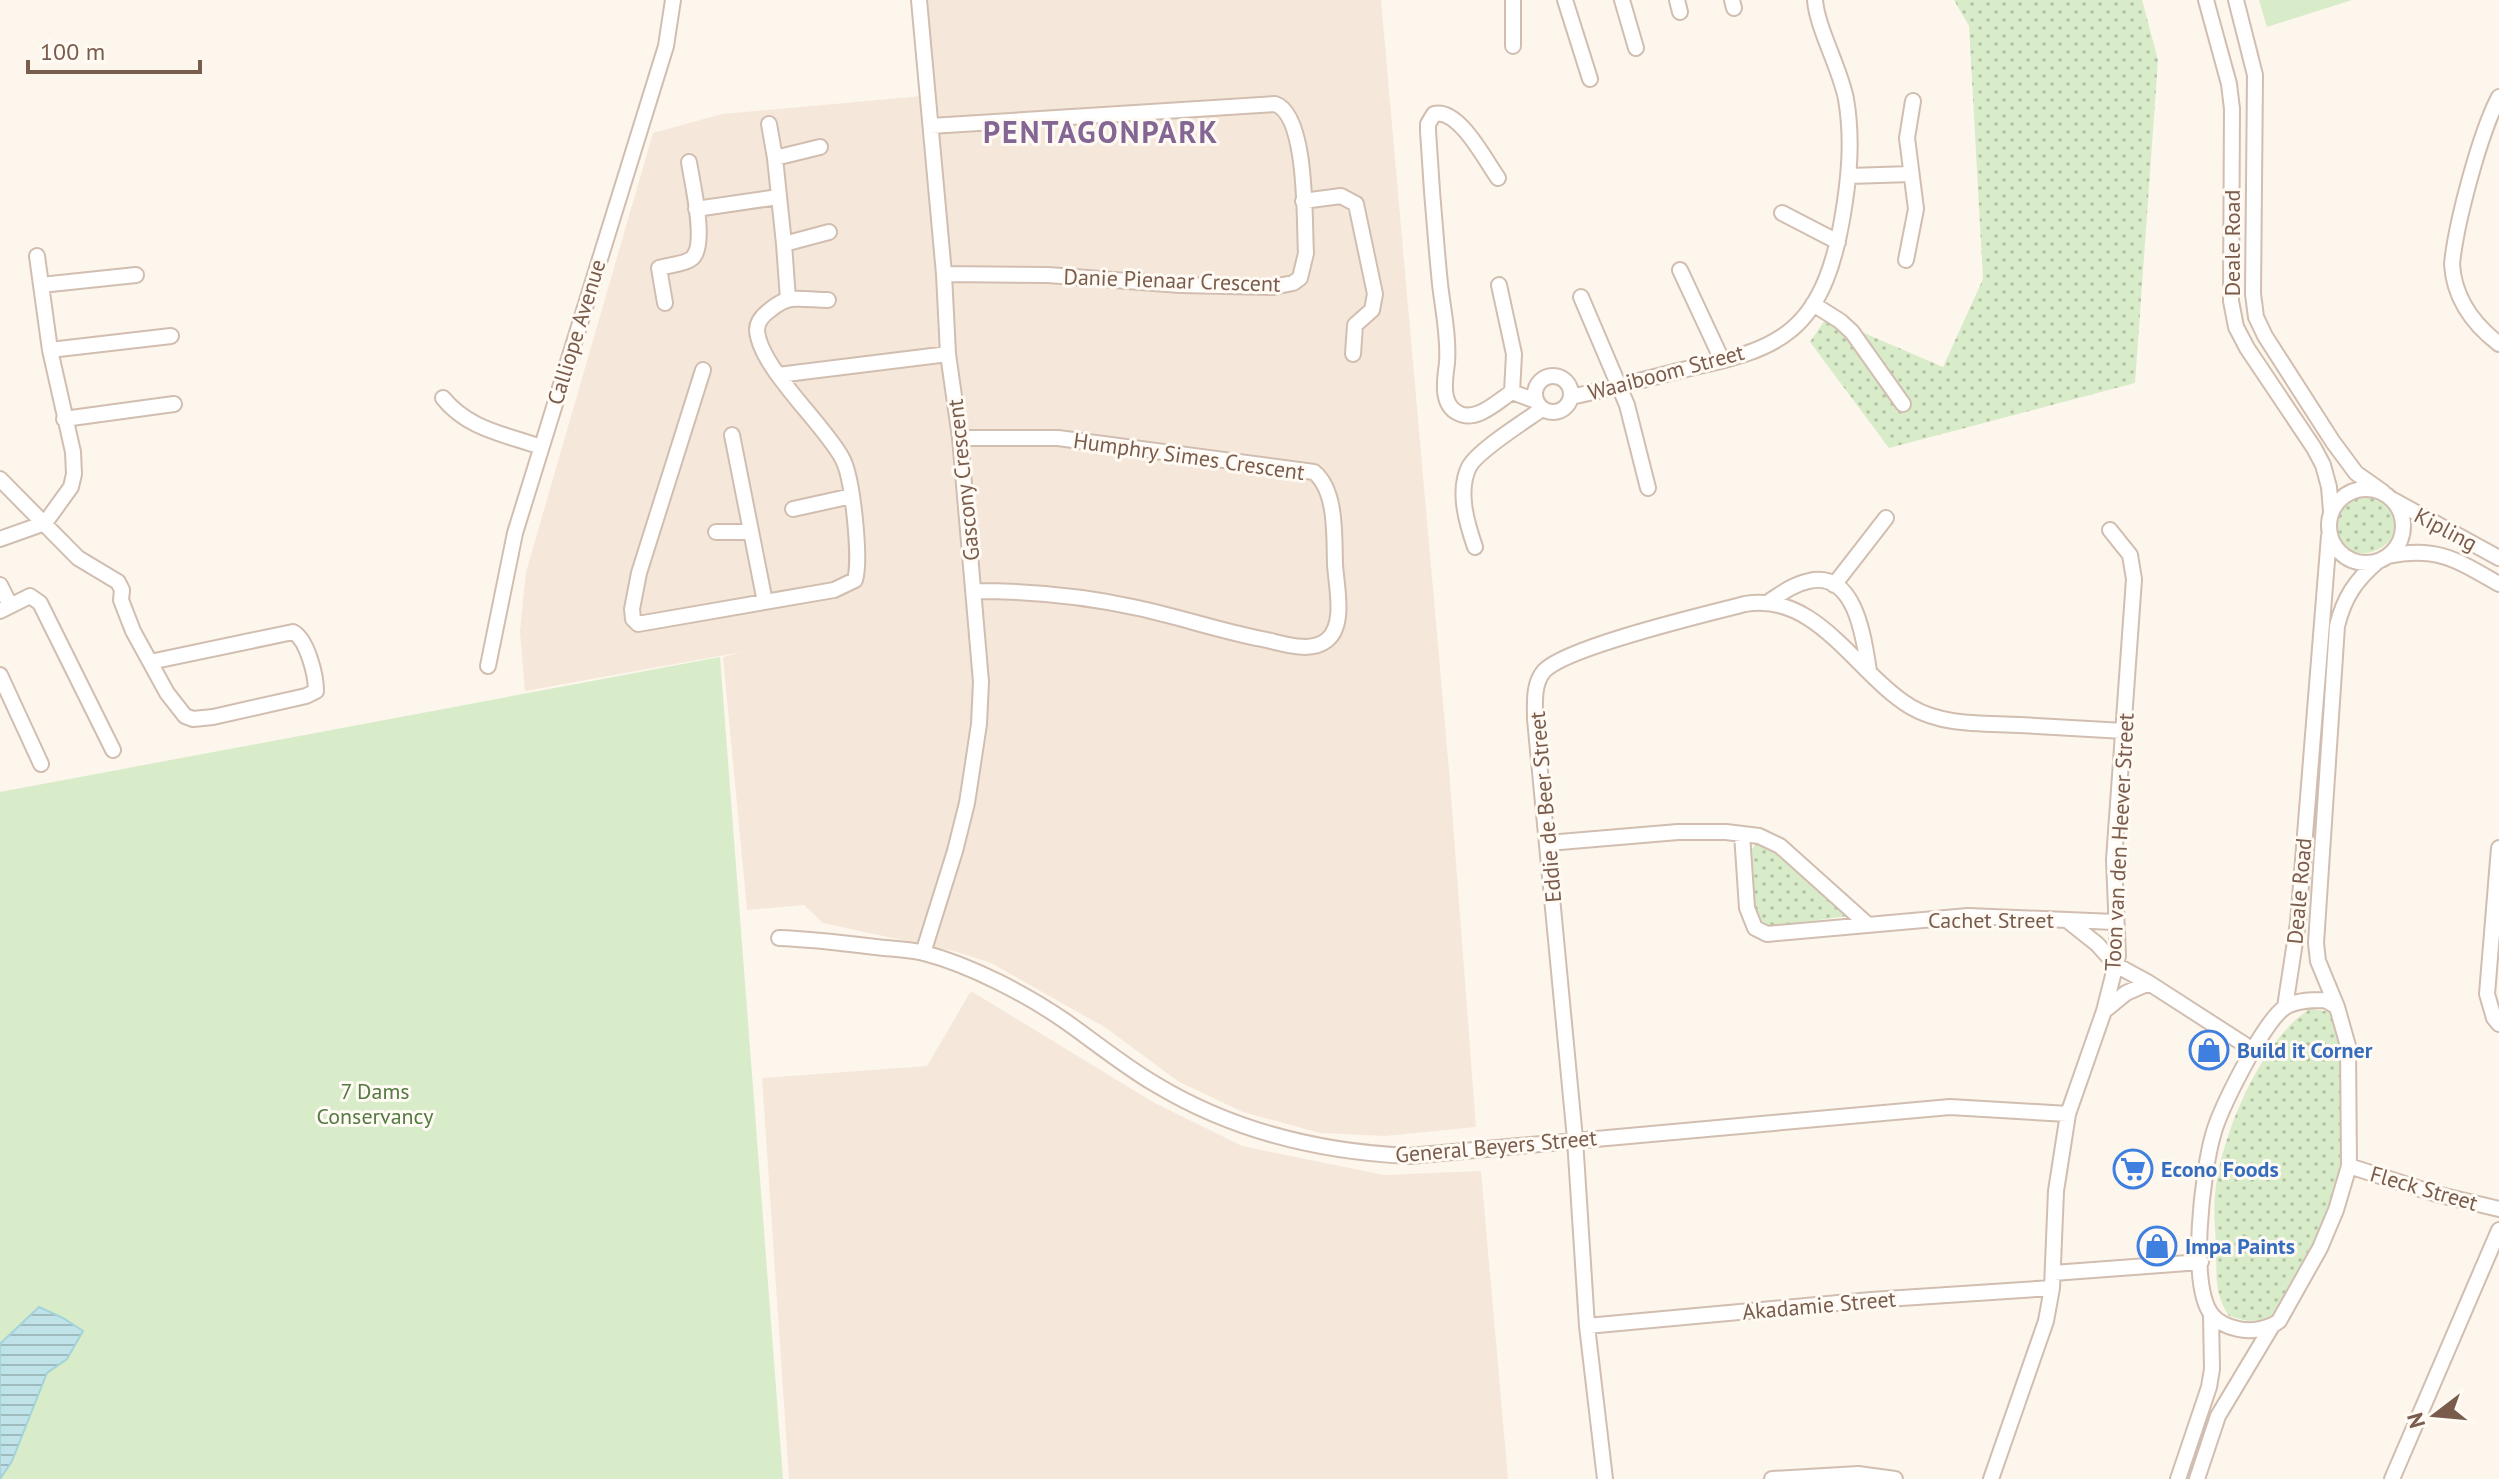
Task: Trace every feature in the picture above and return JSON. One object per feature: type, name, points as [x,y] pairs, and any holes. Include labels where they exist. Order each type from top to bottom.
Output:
[{"type":"street","name":"Calliope Avenue","points":[[488,666],[515,533],[666,46],[673,0]]},
{"type":"street","name":"Gascony Crescent","points":[[919,0],[944,274],[948,354],[960,438],[981,682],[974,763],[955,851],[923,953]]},
{"type":"street","points":[[1513,0],[1513,46]]},
{"type":"street","points":[[1565,0],[1590,79]]},
{"type":"street","points":[[1622,0],[1636,48]]},
{"type":"street","name":"Waaiboom Street","points":[[1571,397],[1722,360],[1766,345],[1791,331],[1813,304],[1831,268],[1849,176],[1846,98],[1815,0]]},
{"type":"street","name":"Deale Road","points":[[2206,0],[2229,84],[2232,109],[2231,301],[2236,327],[2323,465],[2331,511]]},
{"type":"street","name":"Deale Road","points":[[2236,0],[2255,75],[2253,294],[2256,317],[2333,442],[2356,473],[2388,496]]},
{"type":"street","points":[[2499,97],[2470,186],[2452,264],[2465,309],[2499,344]]},
{"type":"street","points":[[1906,260],[1916,209],[1907,138],[1913,101]]},
{"type":"street","name":"Danie Pienaar Crescent","points":[[931,126],[1275,104],[1288,112],[1299,142],[1306,253],[1300,278],[1286,286],[1180,285],[1048,275],[944,274]]},
{"type":"street","points":[[1498,178],[1456,119],[1444,112],[1434,114],[1428,131],[1445,322],[1445,395],[1451,407],[1459,414],[1468,416],[1478,414],[1512,392]]},
{"type":"street","points":[[769,124],[788,299]]},
{"type":"street","points":[[775,158],[820,147]]},
{"type":"street","points":[[659,268],[690,260],[696,254],[696,209],[689,162]]},
{"type":"street","points":[[1849,176],[1911,174]]},
{"type":"street","points":[[1303,201],[1341,196],[1356,204],[1375,294],[1372,310],[1355,325],[1353,354]]},
{"type":"street","points":[[696,209],[778,197]]},
{"type":"street","points":[[1782,213],[1838,242]]},
{"type":"street","points":[[784,244],[829,232]]},
{"type":"street","points":[[655,252],[665,303]]},
{"type":"street","points":[[0,539],[45,523],[71,487],[74,474],[73,452],[50,350],[37,256]]},
{"type":"street","points":[[1680,270],[1722,360]]},
{"type":"street","points":[[41,285],[136,275]]},
{"type":"street","points":[[1499,285],[1514,354],[1512,392]]},
{"type":"street","points":[[1581,297],[1627,405],[1648,488]]},
{"type":"street","points":[[703,370],[639,573],[633,599],[633,619],[638,624],[834,590],[855,580],[852,496],[843,458],[778,375],[760,342],[757,329],[759,320],[766,313],[788,299],[828,300]]},
{"type":"street","points":[[1813,304],[1852,332],[1903,404]]},
{"type":"street","points":[[50,350],[171,336]]},
{"type":"street","points":[[778,375],[948,354]]},
{"type":"street","name":"Waaiboom Street","points":[[1548,376],[1562,379],[1568,383],[1571,397],[1564,410],[1549,413],[1539,405],[1537,385],[1548,376]]},
{"type":"street","points":[[1475,547],[1465,513],[1465,483],[1469,467],[1539,405],[1512,392]]},
{"type":"street","points":[[443,398],[455,413],[474,425],[541,447]]},
{"type":"street","points":[[64,419],[174,404]]},
{"type":"street","points":[[732,435],[765,602]]},
{"type":"street","name":"Humphry Simes Crescent","points":[[960,438],[1058,438],[1314,472],[1320,476],[1329,496],[1338,613],[1332,636],[1319,645],[1305,647],[1137,608],[1053,593],[975,591]]},
{"type":"street","points":[[0,479],[78,558],[118,582],[125,612],[150,662],[178,710],[193,719],[213,717],[279,703],[316,691],[302,639],[293,632],[150,662]]},
{"type":"street","points":[[2370,487],[2388,496],[2400,511],[2402,536],[2396,547],[2382,559],[2353,561],[2342,555],[2329,536],[2331,511],[2347,493],[2370,487]]},
{"type":"street","points":[[793,509],[852,496]]},
{"type":"street","name":"Kipling","points":[[2388,496],[2499,558]]},
{"type":"street","points":[[1834,585],[1886,518]]},
{"type":"street","name":"Toon van den Heever Street","points":[[1991,1479],[2046,1321],[2053,1281],[2056,1191],[2068,1114],[2104,1011],[2118,956],[2114,860],[2134,579],[2130,555],[2110,530]]},
{"type":"street","points":[[716,532],[749,532]]},
{"type":"street","name":"Deale Road","points":[[2178,1479],[2209,1387],[2212,1369],[2211,1315],[2204,1291],[2201,1262],[2200,1204],[2209,1149],[2214,1131],[2253,1050],[2285,1007],[2298,922],[2329,536]]},
{"type":"street","name":"Kipling","points":[[2382,559],[2409,552],[2435,553],[2499,584]]},
{"type":"street","name":"Deale Road","points":[[2197,1479],[2218,1416],[2272,1326],[2286,1313],[2320,1248],[2336,1210],[2349,1166],[2348,1046],[2337,1007],[2318,961],[2316,943],[2337,626],[2348,593],[2363,574],[2382,559]]},
{"type":"street","points":[[1770,601],[1791,587],[1810,580],[1834,585],[1846,595],[1858,615],[1869,671]]},
{"type":"street","points":[[0,585],[5,608],[30,596],[40,603],[113,750]]},
{"type":"street","points":[[1770,601],[1820,627],[1912,707],[1943,719],[2124,731]]},
{"type":"street","name":"Eddie de Beer Street","points":[[1605,1479],[1587,1326],[1575,1139],[1535,719],[1536,687],[1542,673],[1562,659],[1590,648],[1745,604],[1770,601]]},
{"type":"street","points":[[0,675],[41,764]]},
{"type":"street","points":[[1548,843],[1678,832],[1759,836],[1780,846],[1867,924]]},
{"type":"street","name":"Cachet Street","points":[[1742,834],[1747,908],[1752,923],[1760,932],[1767,934],[1968,916],[2115,922]]},
{"type":"street","points":[[2499,848],[2487,994],[2494,1018],[2499,1024]]},
{"type":"street","points":[[2068,920],[2116,965],[2253,1050]]},
{"type":"street","name":"General Beyers Street","points":[[779,938],[825,939],[923,953],[1021,995],[1066,1021],[1155,1084],[1232,1122],[1352,1152],[1409,1156],[1950,1107],[2068,1114]]},
{"type":"street","points":[[2104,1011],[2126,993],[2149,983]]},
{"type":"street","points":[[2285,1007],[2315,1000],[2325,1000],[2337,1007]]},
{"type":"street","name":"Fleck Street","points":[[2349,1166],[2436,1194],[2499,1209]]},
{"type":"street","points":[[2392,1479],[2499,1230]]},
{"type":"street","name":"Akadamie Street","points":[[1587,1326],[1871,1300],[2201,1262]]},
{"type":"street","points":[[2211,1315],[2224,1325],[2244,1331],[2272,1326]]},
{"type":"street","points":[[1772,1479],[1858,1474],[1895,1479]]},
{"type":"shaded area","points":[[923,0],[1381,0],[1449,770],[1476,1127],[1385,1136],[1320,1133],[1243,1112],[1179,1082],[1106,1028],[991,963],[957,952],[823,923],[804,905],[747,910],[723,657],[742,652],[525,691],[520,631],[526,572],[653,133],[722,114],[933,95]]},
{"type":"shaded area","points":[[971,991],[1153,1102],[1242,1146],[1384,1175],[1481,1171],[1508,1479],[789,1479],[762,1078],[927,1066]]},
{"type":"green space","points":[[1954,0],[2142,0],[2158,60],[2135,383],[1889,448],[1810,342],[1827,317],[1943,367],[1983,279],[1969,26]]},
{"type":"green space","points":[[2259,0],[2352,0],[2267,27]]},
{"type":"green space","points":[[2370,492],[2390,509],[2396,525],[2391,539],[2379,549],[2364,553],[2350,550],[2339,539],[2336,517],[2347,499]]},
{"type":"green space","name":"7 Dams Conservancy","points":[[720,657],[783,1479],[0,1479],[0,792]]},
{"type":"green space","points":[[1756,844],[1766,846],[1848,909],[1847,916],[1776,926],[1761,925],[1755,915],[1752,849]]},
{"type":"green space","points":[[2310,1009],[2332,1012],[2346,1032],[2349,1133],[2341,1190],[2287,1305],[2270,1320],[2247,1321],[2229,1316],[2219,1292],[2214,1210],[2218,1173],[2234,1120],[2259,1066],[2292,1023]]},
{"type":"water","points":[[39,1307],[83,1331],[67,1359],[47,1373],[12,1461],[0,1479],[0,1344]]},
{"type":"place","name":"Build it Corner","points":[[2209,1050]]},
{"type":"place","name":"Econo Foods","points":[[2133,1169]]},
{"type":"place","name":"Impa Paints","points":[[2157,1246]]},
{"type":"district","name":"PENTAGONPARK","points":[[1101,133]]}]
